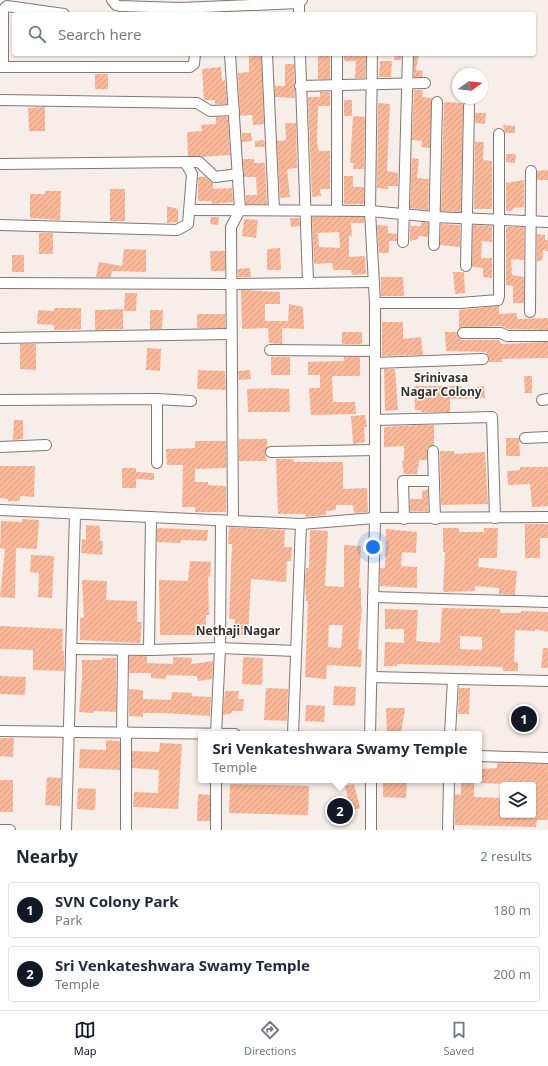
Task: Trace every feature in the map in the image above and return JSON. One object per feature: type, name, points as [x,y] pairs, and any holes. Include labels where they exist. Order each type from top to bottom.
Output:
[{"type":"street","points":[[112,0],[116,5],[120,6],[300,1],[299,12]]},
{"type":"street","points":[[50,12],[7,6],[3,10],[1,66],[190,67],[194,64],[195,56]]},
{"type":"street","points":[[230,56],[240,210],[231,226],[230,334],[233,521]]},
{"type":"street","points":[[266,56],[274,210]]},
{"type":"street","points":[[300,56],[304,209],[308,282]]},
{"type":"street","points":[[337,56],[337,210]]},
{"type":"street","points":[[370,731],[375,518],[375,303],[370,211],[372,56]]},
{"type":"street","points":[[403,242],[408,56]]},
{"type":"street","points":[[300,86],[406,82],[425,83]]},
{"type":"street","points":[[0,100],[197,103],[210,111],[234,110]]},
{"type":"street","points":[[434,245],[437,102]]},
{"type":"street","points":[[466,266],[469,106]]},
{"type":"street","points":[[375,303],[460,303],[498,300],[500,219],[499,134]]},
{"type":"street","points":[[0,225],[177,230],[188,224],[190,210],[192,174],[185,162]]},
{"type":"street","points":[[0,164],[199,162],[215,177],[238,174]]},
{"type":"street","points":[[530,312],[531,171]]},
{"type":"street","points":[[190,210],[304,209],[370,211],[548,222]]},
{"type":"street","points":[[0,283],[231,284],[374,282]]},
{"type":"street","points":[[463,333],[501,333],[507,336],[548,336]]},
{"type":"street","points":[[0,338],[230,334]]},
{"type":"street","points":[[270,350],[375,351]]},
{"type":"street","points":[[375,363],[482,359]]},
{"type":"street","points":[[157,399],[157,463]]},
{"type":"street","points":[[0,400],[157,399],[191,401]]},
{"type":"street","points":[[375,420],[492,417],[495,518]]},
{"type":"street","points":[[525,438],[548,436]]},
{"type":"street","points":[[0,447],[46,445]]},
{"type":"street","points":[[271,452],[375,450]]},
{"type":"street","points":[[434,451],[435,519]]},
{"type":"street","points":[[404,519],[403,481],[434,481]]},
{"type":"street","points":[[0,510],[301,524],[375,518],[435,519],[548,517]]},
{"type":"street","points":[[66,830],[76,514]]},
{"type":"street","points":[[150,650],[151,517]]},
{"type":"street","points":[[216,731],[220,648],[221,521]]},
{"type":"street","points":[[293,731],[301,524]]},
{"type":"street","points":[[373,597],[548,602]]},
{"type":"street","points":[[72,650],[220,648],[296,651]]},
{"type":"street","points":[[123,650],[126,830]]},
{"type":"street","points":[[372,677],[548,681]]},
{"type":"street","points":[[450,731],[453,679]]},
{"type":"street","points":[[0,731],[198,734]]},
{"type":"street","points":[[482,756],[548,758]]},
{"type":"street","points":[[216,783],[216,830]]},
{"type":"street","points":[[371,783],[371,830]]},
{"type":"street","points":[[448,830],[449,783]]},
{"type":"street","points":[[0,830],[10,830]]},
{"type":"building","points":[[249,56],[261,56],[264,124],[253,125],[252,115],[240,116],[238,73],[249,72]]},
{"type":"building","points":[[318,56],[330,56],[330,79],[318,79]]},
{"type":"building","points":[[344,56],[366,56],[365,78],[355,78],[356,61],[344,61]]},
{"type":"building","points":[[394,56],[402,56],[401,60],[394,60]]},
{"type":"building","points":[[414,56],[419,56],[416,70],[423,71],[422,77],[414,77]]},
{"type":"building","points":[[380,61],[392,61],[391,77],[379,77]]},
{"type":"building","points":[[285,64],[294,64],[295,98],[275,97],[275,86],[285,86]]},
{"type":"building","points":[[221,67],[222,81],[225,80],[227,104],[215,104],[215,100],[204,100],[202,69]]},
{"type":"building","points":[[95,74],[108,74],[108,89],[95,89]]},
{"type":"building","points":[[414,90],[423,90],[422,97],[432,98],[430,148],[421,147],[422,141],[412,140]]},
{"type":"building","points":[[320,92],[330,92],[330,106],[318,106],[317,143],[319,151],[330,151],[330,189],[320,189],[321,196],[312,197],[308,97],[320,97]]},
{"type":"building","points":[[344,100],[352,100],[352,116],[344,116]]},
{"type":"building","points":[[444,102],[463,104],[461,212],[441,211]]},
{"type":"building","points":[[378,103],[390,104],[387,171],[398,173],[398,186],[388,186],[388,189],[377,188]]},
{"type":"building","points":[[45,107],[45,131],[29,131],[28,108]]},
{"type":"building","points":[[475,113],[486,113],[485,124],[475,123]]},
{"type":"building","points":[[353,116],[365,117],[364,169],[353,169],[354,163],[350,163]]},
{"type":"building","points":[[216,117],[228,117],[230,155],[202,157],[188,156],[187,132],[202,131],[201,125],[216,124]]},
{"type":"building","points":[[285,123],[296,123],[297,168],[287,169],[290,197],[280,198],[277,141],[286,140]]},
{"type":"building","points":[[503,125],[515,126],[515,133],[505,133]]},
{"type":"building","points":[[242,133],[251,133],[252,141],[242,142]]},
{"type":"building","points":[[264,140],[265,147],[255,147],[255,141]]},
{"type":"building","points":[[475,142],[484,142],[483,160],[492,161],[492,209],[474,209]]},
{"type":"building","points":[[506,154],[516,154],[515,163],[506,162]]},
{"type":"building","points":[[412,158],[419,159],[417,178],[429,179],[428,210],[410,208]]},
{"type":"building","points":[[243,159],[254,159],[254,163],[265,163],[267,204],[246,204],[246,195],[257,195],[256,177],[244,177]]},
{"type":"building","points":[[548,170],[548,180],[537,180],[537,171]]},
{"type":"building","points":[[344,176],[353,176],[353,187],[364,187],[364,204],[344,204]]},
{"type":"building","points":[[198,177],[205,177],[213,183],[213,189],[232,188],[233,202],[212,204],[212,201],[198,201]]},
{"type":"building","points":[[524,180],[524,207],[513,208],[512,211],[506,211],[506,183]]},
{"type":"building","points":[[110,189],[125,189],[125,221],[110,221]]},
{"type":"building","points":[[45,191],[61,191],[60,220],[30,218],[30,194],[45,194]]},
{"type":"building","points":[[167,206],[178,209],[178,222],[167,223]]},
{"type":"building","points":[[211,217],[219,217],[218,225],[210,224]]},
{"type":"building","points":[[312,217],[364,217],[364,223],[351,223],[352,236],[349,236],[349,257],[365,256],[366,274],[352,275],[351,270],[333,270],[332,263],[314,264]],"holes":[[[339,232],[340,248],[319,247],[318,233]]]},
{"type":"building","points":[[290,218],[299,218],[300,226],[291,227]]},
{"type":"building","points":[[244,219],[258,220],[256,238],[242,236]]},
{"type":"building","points":[[410,221],[411,226],[421,226],[421,222],[428,223],[428,237],[418,236],[418,239],[410,241]]},
{"type":"building","points":[[441,224],[460,225],[460,247],[440,245]]},
{"type":"building","points":[[377,225],[388,226],[388,233],[397,234],[397,241],[389,241],[389,253],[379,253]]},
{"type":"building","points":[[473,225],[492,226],[492,242],[482,241],[481,258],[492,258],[492,278],[483,277],[483,268],[472,267]]},
{"type":"building","points":[[506,227],[524,227],[524,260],[511,259],[512,275],[524,277],[524,303],[513,303],[513,286],[506,285]]},
{"type":"building","points":[[39,233],[53,233],[53,254],[39,254]]},
{"type":"building","points":[[537,234],[545,235],[545,240],[548,240],[548,251],[543,250],[542,261],[537,261]]},
{"type":"building","points":[[280,248],[281,270],[267,270],[267,249]]},
{"type":"building","points":[[124,249],[146,250],[146,272],[112,271],[111,277],[96,277],[99,262],[122,266]]},
{"type":"building","points":[[210,251],[225,251],[225,271],[211,271]]},
{"type":"building","points":[[12,255],[24,255],[24,272],[12,272]]},
{"type":"building","points":[[250,268],[251,277],[238,277],[238,269]]},
{"type":"building","points":[[453,272],[464,272],[465,293],[455,294]]},
{"type":"building","points":[[381,277],[403,277],[404,296],[381,296]]},
{"type":"building","points":[[241,290],[280,292],[280,304],[265,304],[265,321],[288,321],[289,304],[303,307],[304,329],[282,328],[282,344],[269,343],[268,328],[242,329]]},
{"type":"building","points":[[125,293],[137,293],[136,311],[124,311]]},
{"type":"building","points":[[499,306],[499,314],[517,313],[517,319],[548,318],[548,330],[508,329],[501,326],[459,328],[459,310]]},
{"type":"building","points":[[54,308],[81,308],[81,329],[54,330],[54,325],[37,324],[38,310],[54,311]]},
{"type":"building","points":[[123,309],[123,329],[95,330],[95,310]]},
{"type":"building","points":[[150,310],[163,310],[162,329],[150,329]]},
{"type":"building","points":[[197,314],[225,314],[225,328],[197,328]]},
{"type":"building","points":[[382,322],[403,322],[403,339],[421,337],[423,355],[382,356]]},
{"type":"building","points":[[342,332],[362,332],[362,344],[342,344]]},
{"type":"building","points":[[445,332],[457,332],[458,337],[463,340],[499,340],[501,344],[548,342],[548,358],[502,359],[502,362],[489,362],[486,352],[446,351]]},
{"type":"building","points":[[20,344],[36,344],[36,370],[20,369]]},
{"type":"building","points":[[147,348],[161,349],[160,371],[146,370]]},
{"type":"building","points":[[271,357],[290,357],[290,375],[271,375]]},
{"type":"building","points":[[344,357],[360,357],[360,376],[332,376],[333,402],[355,402],[356,414],[311,415],[309,388],[320,388],[320,375],[308,375],[308,362],[344,361]]},
{"type":"building","points":[[384,369],[395,369],[398,410],[385,411]]},
{"type":"building","points":[[198,370],[225,371],[226,390],[197,389]]},
{"type":"building","points":[[250,370],[251,379],[239,380],[238,371]]},
{"type":"building","points":[[524,376],[532,376],[532,393],[525,393]]},
{"type":"building","points":[[414,386],[462,386],[462,389],[484,386],[485,398],[450,399],[450,412],[421,412],[421,410],[415,410]]},
{"type":"building","points":[[247,389],[289,389],[290,412],[248,412]]},
{"type":"building","points":[[365,415],[367,427],[364,427],[365,442],[353,444],[351,416]]},
{"type":"building","points":[[14,420],[23,420],[23,439],[13,440]]},
{"type":"building","points":[[434,425],[434,445],[427,448],[427,460],[419,460],[417,474],[404,474],[402,461],[404,461],[404,446],[384,447],[384,427]]},
{"type":"building","points":[[506,438],[519,438],[520,456],[506,456]]},
{"type":"building","points":[[239,439],[267,439],[267,447],[265,452],[267,461],[239,461]]},
{"type":"building","points":[[195,441],[226,441],[226,468],[195,469],[195,482],[208,482],[208,485],[226,486],[226,512],[195,512],[195,507],[182,507],[183,465],[167,465],[166,449],[195,448]]},
{"type":"building","points":[[440,451],[454,451],[454,454],[485,452],[488,504],[441,505]]},
{"type":"building","points":[[276,459],[293,459],[294,462],[343,462],[343,488],[367,488],[368,512],[354,513],[353,505],[336,505],[336,510],[326,511],[326,515],[306,517],[306,514],[278,514]]},
{"type":"building","points":[[0,466],[35,466],[34,497],[20,496],[20,501],[8,501],[8,499],[0,498]]},
{"type":"building","points":[[520,467],[548,467],[548,506],[532,507],[530,484],[508,485],[507,471],[520,470]]},
{"type":"building","points":[[122,468],[136,468],[136,472],[154,473],[154,480],[136,479],[136,488],[122,488]]},
{"type":"building","points":[[428,490],[428,511],[410,511],[410,499],[422,499],[422,491]]},
{"type":"building","points":[[22,519],[39,520],[37,549],[16,548],[15,598],[0,597],[5,549],[0,548],[1,521],[22,522]]},
{"type":"building","points":[[525,524],[548,524],[548,538],[540,538],[540,558],[525,558]]},
{"type":"building","points":[[86,525],[100,526],[100,541],[103,541],[102,555],[81,553],[82,539],[86,540]]},
{"type":"building","points":[[229,527],[285,530],[284,547],[292,547],[291,561],[287,561],[286,582],[251,579],[248,636],[233,634],[235,619],[229,619],[232,544],[228,544]]},
{"type":"building","points":[[157,528],[208,530],[207,541],[181,540],[181,543],[157,542]]},
{"type":"building","points":[[443,528],[459,528],[459,532],[484,532],[484,528],[498,528],[497,558],[479,558],[478,567],[517,571],[515,595],[499,594],[499,588],[475,586],[475,591],[443,592],[445,552],[443,552]]},
{"type":"building","points":[[386,529],[417,532],[416,553],[402,552],[401,566],[417,567],[417,588],[380,586],[380,568],[385,568]]},
{"type":"building","points":[[310,530],[328,531],[325,586],[344,587],[344,545],[361,546],[359,588],[361,588],[362,607],[358,649],[362,650],[361,667],[327,665],[326,679],[305,677],[308,601],[306,601],[305,580],[306,568],[309,568]],"holes":[[[329,625],[343,625],[341,648],[328,647]]]},
{"type":"building","points":[[31,555],[54,556],[52,598],[38,597],[39,573],[30,572]]},
{"type":"building","points":[[190,561],[211,562],[210,577],[208,576],[209,615],[206,615],[206,635],[160,635],[159,580],[188,581]]},
{"type":"building","points":[[82,580],[107,581],[106,600],[137,601],[137,622],[142,622],[140,643],[80,640],[80,618],[84,618]]},
{"type":"building","points":[[442,608],[500,609],[500,613],[521,613],[521,611],[548,612],[548,632],[535,629],[535,631],[515,630],[514,662],[518,662],[518,671],[503,671],[503,667],[397,664],[397,666],[384,666],[385,642],[404,643],[404,629],[385,629],[385,609],[418,610],[416,641],[440,643]],"holes":[[[460,636],[482,637],[482,650],[460,649]]]},
{"type":"building","points":[[0,626],[63,629],[62,651],[64,651],[64,671],[33,670],[33,650],[0,649]]},
{"type":"building","points":[[543,648],[548,648],[548,668],[541,668]]},
{"type":"building","points":[[129,656],[147,656],[147,663],[173,664],[173,657],[192,658],[191,664],[213,661],[212,679],[198,681],[197,676],[166,675],[166,679],[151,678],[151,673],[129,673]]},
{"type":"building","points":[[243,657],[263,658],[262,685],[242,684]]},
{"type":"building","points":[[102,658],[116,658],[116,712],[79,712],[82,660],[103,660]]},
{"type":"building","points":[[0,676],[26,677],[25,695],[0,694]]},
{"type":"building","points":[[334,686],[356,687],[355,706],[333,705]]},
{"type":"building","points":[[266,688],[288,689],[287,721],[264,720]]},
{"type":"building","points":[[459,688],[470,688],[469,714],[458,714]]},
{"type":"building","points":[[129,689],[143,690],[143,699],[171,700],[172,692],[192,693],[192,696],[211,697],[210,716],[143,713],[143,717],[129,716]]},
{"type":"building","points":[[225,691],[239,691],[238,699],[244,699],[243,711],[232,711],[232,713],[223,715]]},
{"type":"building","points":[[306,705],[325,706],[324,722],[305,721]]},
{"type":"building","points":[[386,708],[405,708],[401,731],[387,731]]},
{"type":"building","points":[[0,738],[14,738],[13,757],[0,756]]},
{"type":"building","points":[[106,740],[120,741],[120,770],[79,768],[80,749],[106,750]]},
{"type":"building","points":[[160,743],[182,744],[178,809],[133,807],[134,792],[158,793],[159,770],[132,768],[132,751],[159,752]]},
{"type":"building","points":[[497,763],[548,764],[548,820],[537,820],[536,827],[455,825],[455,794],[461,795],[461,783],[474,783],[474,797],[500,798],[500,818],[536,818],[536,782],[500,782],[500,784],[479,783],[482,783],[482,769],[497,768]]},
{"type":"building","points":[[47,777],[61,778],[60,806],[45,805]]},
{"type":"building","points":[[0,780],[13,780],[13,812],[0,812]]},
{"type":"building","points":[[383,783],[407,783],[406,798],[383,797]]},
{"type":"building","points":[[230,784],[309,786],[308,815],[229,813]]},
{"type":"building","points":[[354,784],[360,808],[351,811],[345,786]]},
{"type":"building","points":[[78,788],[96,789],[95,810],[77,809]]},
{"type":"building","points":[[198,794],[210,795],[210,821],[197,821]]},
{"type":"place","name":"SVN Colony Park","points":[[524,719]]},
{"type":"place","name":"Sri Venkateshwara Swamy Temple","points":[[340,811]]},
{"type":"district","name":"Srinivasa Nagar Colony","points":[[441,384]]},
{"type":"district","name":"Nethaji Nagar","points":[[238,630]]}]
